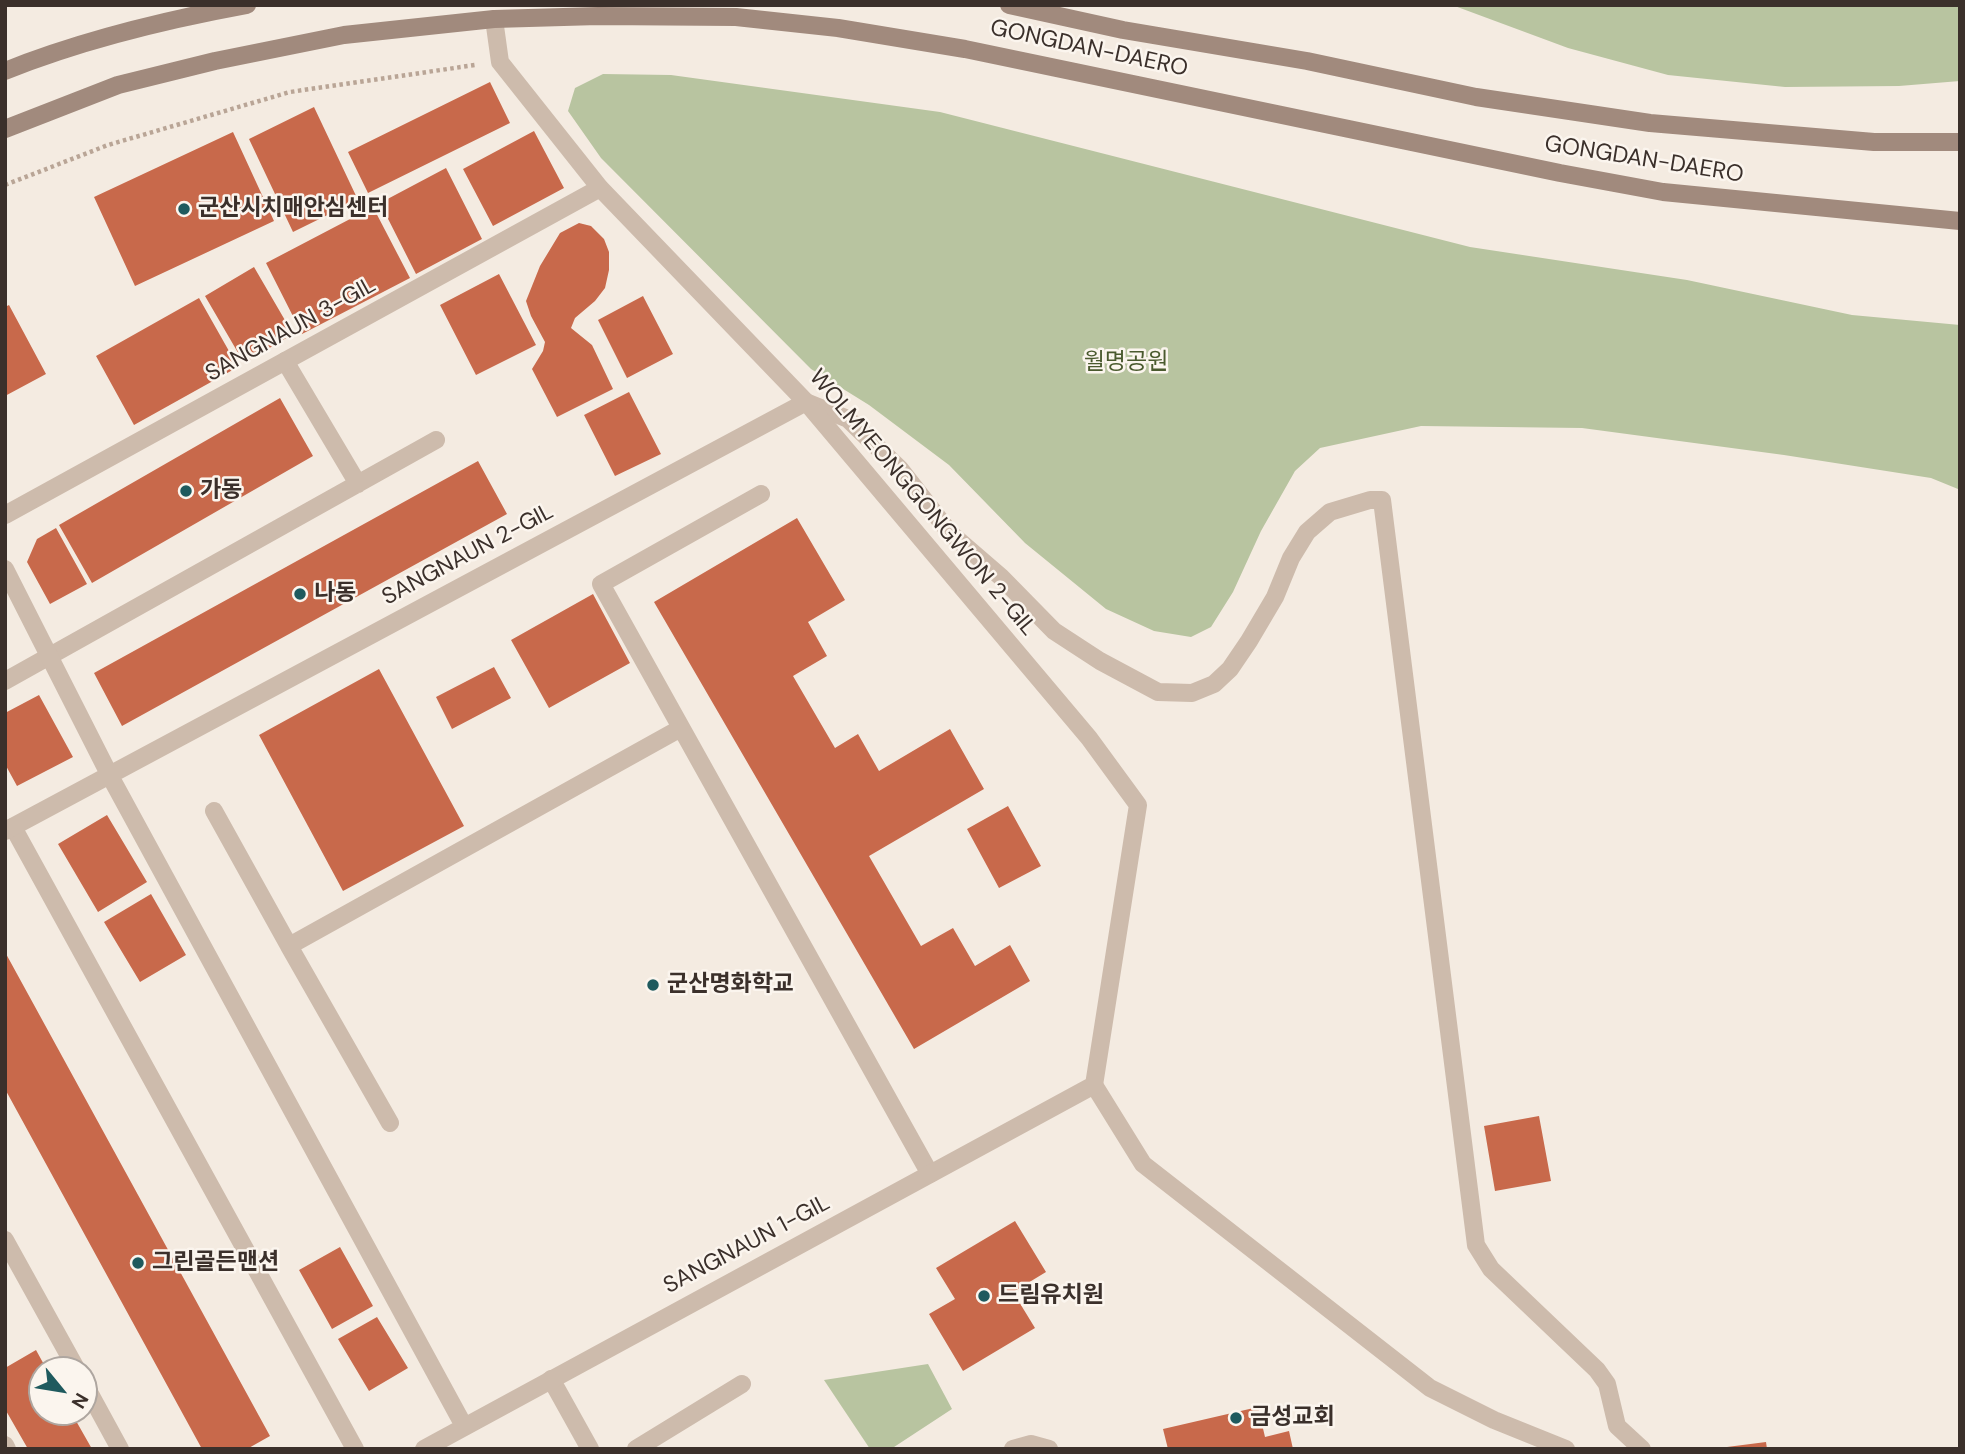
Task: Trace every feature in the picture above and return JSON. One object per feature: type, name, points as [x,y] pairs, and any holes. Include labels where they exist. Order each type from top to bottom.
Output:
[{"type":"street","points":[[5,71],[114,36],[194,15],[247,5]]},
{"type":"street","name":"GONGDAN-DAERO","points":[[1009,5],[1122,30],[1307,61],[1476,97],[1623,119],[1874,142],[1960,142]]},
{"type":"street","name":"GONGDAN-DAERO","points":[[5,130],[118,85],[215,61],[344,35],[494,19],[598,16],[736,17],[838,28],[965,49],[1663,192],[1960,221]]},
{"type":"street","points":[[494,19],[500,61]]},
{"type":"street","name":"WOLMYEONGGONGWON 2-GIL","points":[[500,61],[600,188],[806,402],[1089,738],[1138,805],[1094,1085]]},
{"type":"street","name":"SANGNAUN 3-GIL","points":[[5,515],[600,188]]},
{"type":"street","points":[[285,361],[358,484]]},
{"type":"street","points":[[806,402],[848,419],[900,469],[950,533],[1001,577],[1054,631],[1100,661],[1158,692],[1192,693],[1214,684],[1230,669],[1249,641],[1275,597],[1307,532],[1330,512],[1370,500],[1382,500],[1476,1245],[1491,1269],[1597,1370],[1607,1384],[1617,1426],[1642,1449]]},
{"type":"street","name":"SANGNAUN 2-GIL","points":[[9,829],[806,402]]},
{"type":"street","points":[[5,681],[436,440]]},
{"type":"street","points":[[761,494],[601,584],[930,1174]]},
{"type":"street","points":[[5,569],[110,776],[464,1426]]},
{"type":"street","points":[[289,946],[681,728]]},
{"type":"street","points":[[214,811],[390,1123]]},
{"type":"street","points":[[9,829],[355,1449]]},
{"type":"street","points":[[1094,1085],[1143,1164],[1430,1388],[1494,1420],[1566,1449]]},
{"type":"street","name":"SANGNAUN 1-GIL","points":[[424,1449],[1094,1085]]},
{"type":"street","points":[[5,1240],[69,1356]]},
{"type":"street","points":[[551,1379],[590,1449]]},
{"type":"street","points":[[636,1449],[742,1384]]},
{"type":"street","points":[[98,1409],[120,1449]]},
{"type":"street","points":[[1013,1449],[1031,1444],[1049,1449]]},
{"type":"path","points":[[5,185],[108,145],[290,92],[500,61]]},
{"type":"green space","points":[[1452,5],[1960,5],[1960,81],[1899,86],[1785,87],[1668,75],[1568,48]]},
{"type":"green space","name":"월명공원","points":[[603,74],[671,75],[940,112],[1470,247],[1687,280],[1852,315],[1960,325],[1960,493],[1958,489],[1931,478],[1582,428],[1421,426],[1320,448],[1295,471],[1261,531],[1233,592],[1211,627],[1191,637],[1154,631],[1106,609],[1025,543],[949,465],[869,405],[811,369],[601,158],[568,111],[575,88]]},
{"type":"green space","points":[[928,1364],[952,1409],[891,1449],[870,1449],[824,1380]]},
{"type":"building","points":[[490,82],[510,123],[368,193],[348,152]]},
{"type":"building","points":[[314,107],[358,200],[293,232],[249,139]]},
{"type":"building","points":[[534,131],[564,188],[493,226],[463,169]]},
{"type":"building","name":"군산시치매안심센터","points":[[233,132],[274,221],[135,286],[94,197]]},
{"type":"building","points":[[446,168],[482,239],[416,274],[380,203]]},
{"type":"building","points":[[373,207],[410,278],[302,334],[266,263]]},
{"type":"building","points":[[579,223],[591,226],[604,239],[609,252],[609,270],[605,288],[595,301],[575,318],[571,328],[592,345],[613,389],[557,417],[532,369],[543,351],[545,342],[526,301],[540,266],[560,233]]},
{"type":"building","points":[[254,267],[293,334],[244,363],[205,296]]},
{"type":"building","points":[[499,274],[536,345],[476,375],[440,305]]},
{"type":"building","points":[[643,296],[673,354],[627,378],[598,320]]},
{"type":"building","points":[[199,298],[238,367],[134,425],[96,356]]},
{"type":"building","points":[[9,305],[46,374],[5,396],[5,307]]},
{"type":"building","points":[[629,392],[661,454],[615,476],[584,415]]},
{"type":"building","name":"가동","points":[[280,398],[313,456],[92,583],[59,525]]},
{"type":"building","name":"나동","points":[[478,461],[507,514],[122,726],[94,673]]},
{"type":"building","points":[[797,518],[845,600],[808,622],[827,656],[793,676],[835,748],[858,734],[879,771],[950,729],[984,789],[869,856],[921,946],[953,928],[975,966],[1010,945],[1030,981],[914,1049],[654,602]]},
{"type":"building","points":[[56,528],[87,584],[50,604],[27,562],[37,539]]},
{"type":"building","points":[[593,594],[630,663],[549,708],[511,640]]},
{"type":"building","points":[[494,667],[511,698],[452,729],[436,697]]},
{"type":"building","points":[[379,669],[464,826],[343,891],[259,735]]},
{"type":"building","points":[[39,695],[73,757],[17,786],[5,764],[5,713]]},
{"type":"building","points":[[1008,806],[1041,866],[999,888],[967,829]]},
{"type":"building","points":[[107,815],[147,882],[98,912],[58,844]]},
{"type":"building","points":[[151,894],[186,955],[140,982],[104,922]]},
{"type":"building","name":"그린골든맨션","points":[[5,952],[270,1436],[247,1449],[202,1449],[5,1089]]},
{"type":"building","points":[[1539,1116],[1551,1181],[1495,1191],[1484,1126]]},
{"type":"building","name":"드림유치원","points":[[1015,1221],[1046,1272],[1013,1292],[1035,1328],[963,1371],[929,1314],[955,1299],[936,1268]]},
{"type":"building","points":[[340,1247],[373,1306],[332,1329],[299,1270]]},
{"type":"building","points":[[377,1317],[408,1368],[369,1391],[338,1339]]},
{"type":"building","points":[[36,1350],[39,1356],[28,1356],[28,1426],[79,1426],[92,1449],[28,1449],[5,1409],[5,1368]]},
{"type":"building","name":"금성교회","points":[[1258,1407],[1265,1437],[1289,1431],[1293,1449],[1168,1449],[1163,1429]]},
{"type":"building","points":[[1766,1442],[1767,1449],[1727,1449],[1727,1447]]},
{"type":"place","name":"군산시치매안심센터","points":[[184,209]]},
{"type":"place","name":"가동","points":[[186,491]]},
{"type":"place","name":"나동","points":[[300,594]]},
{"type":"place","name":"군산명화학교","points":[[653,985]]},
{"type":"place","name":"그린골든맨션","points":[[138,1263]]},
{"type":"place","name":"드림유치원","points":[[984,1296]]},
{"type":"place","name":"금성교회","points":[[1236,1418]]}]
